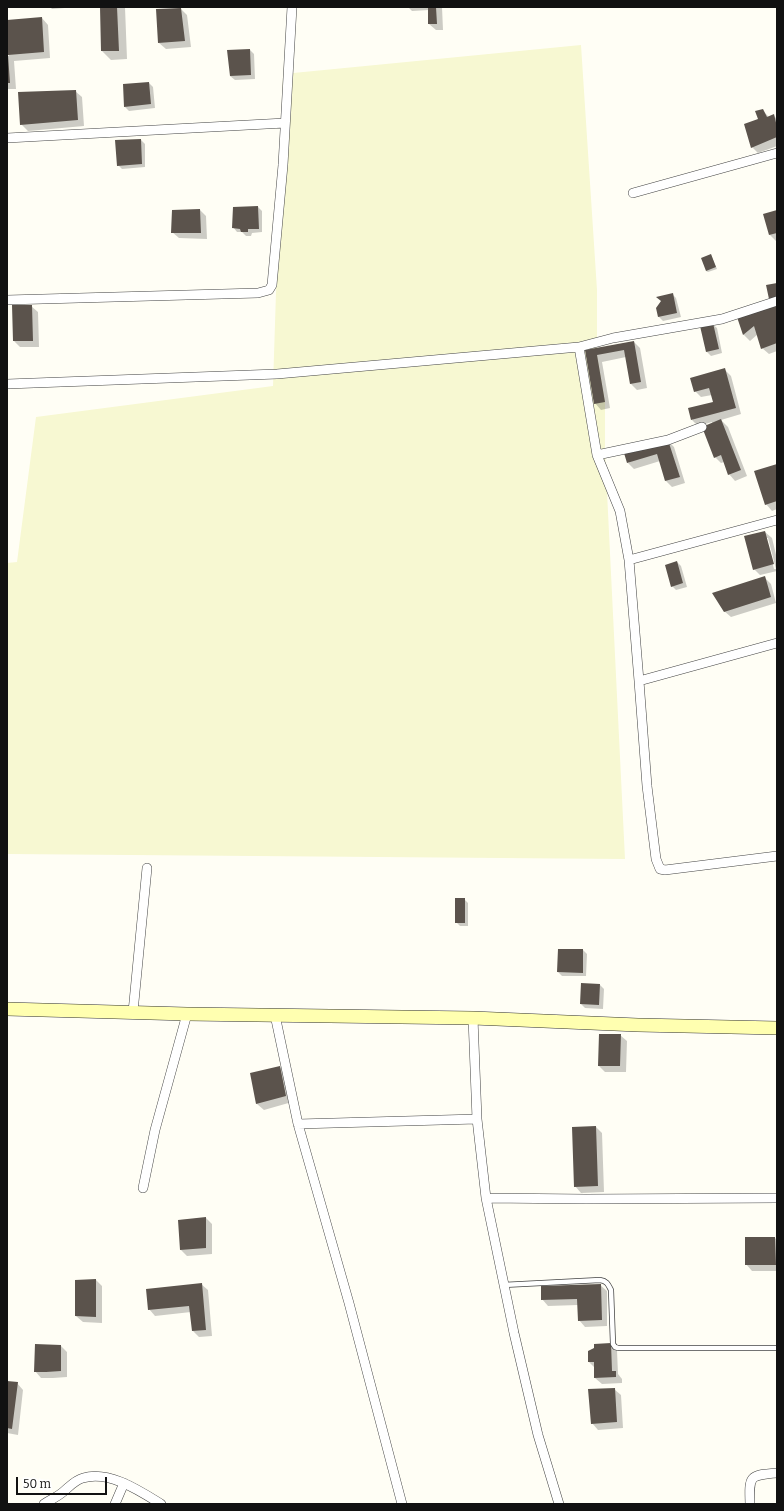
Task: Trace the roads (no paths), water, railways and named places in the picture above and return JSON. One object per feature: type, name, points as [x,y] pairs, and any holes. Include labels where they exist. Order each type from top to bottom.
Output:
[{"type":"street","points":[[7,300],[258,293],[269,290],[272,285],[281,192],[292,7]]},
{"type":"street","points":[[7,138],[285,123]]},
{"type":"street","points":[[633,193],[777,153]]},
{"type":"street","points":[[7,384],[277,374],[579,346],[613,338],[722,319],[777,301]]},
{"type":"street","points":[[579,346],[597,455],[620,511],[629,560],[648,793],[656,859],[660,868],[664,870],[777,856]]},
{"type":"street","points":[[597,455],[668,440],[702,427]]},
{"type":"street","points":[[629,560],[777,520]]},
{"type":"street","points":[[639,681],[777,643]]},
{"type":"street","points":[[133,1012],[147,868]]},
{"type":"street","points":[[7,1009],[187,1014],[473,1018],[638,1025],[777,1028]]},
{"type":"street","points":[[143,1188],[155,1130],[187,1014]]},
{"type":"street","points":[[275,1015],[298,1124],[349,1303],[402,1504]]},
{"type":"street","points":[[473,1018],[477,1119],[486,1198],[503,1285],[538,1435],[559,1504]]},
{"type":"street","points":[[298,1124],[477,1119]]},
{"type":"street","points":[[486,1198],[777,1198]]},
{"type":"street","points":[[750,1504],[751,1480],[754,1476],[760,1474],[777,1473]]},
{"type":"street","points":[[44,1504],[82,1478],[93,1476],[106,1477],[133,1486],[161,1504]]},
{"type":"street","points":[[115,1504],[124,1484]]},
{"type":"lane","points":[[503,1285],[605,1281],[609,1284],[611,1290],[613,1344],[618,1348],[776,1348]]}]
